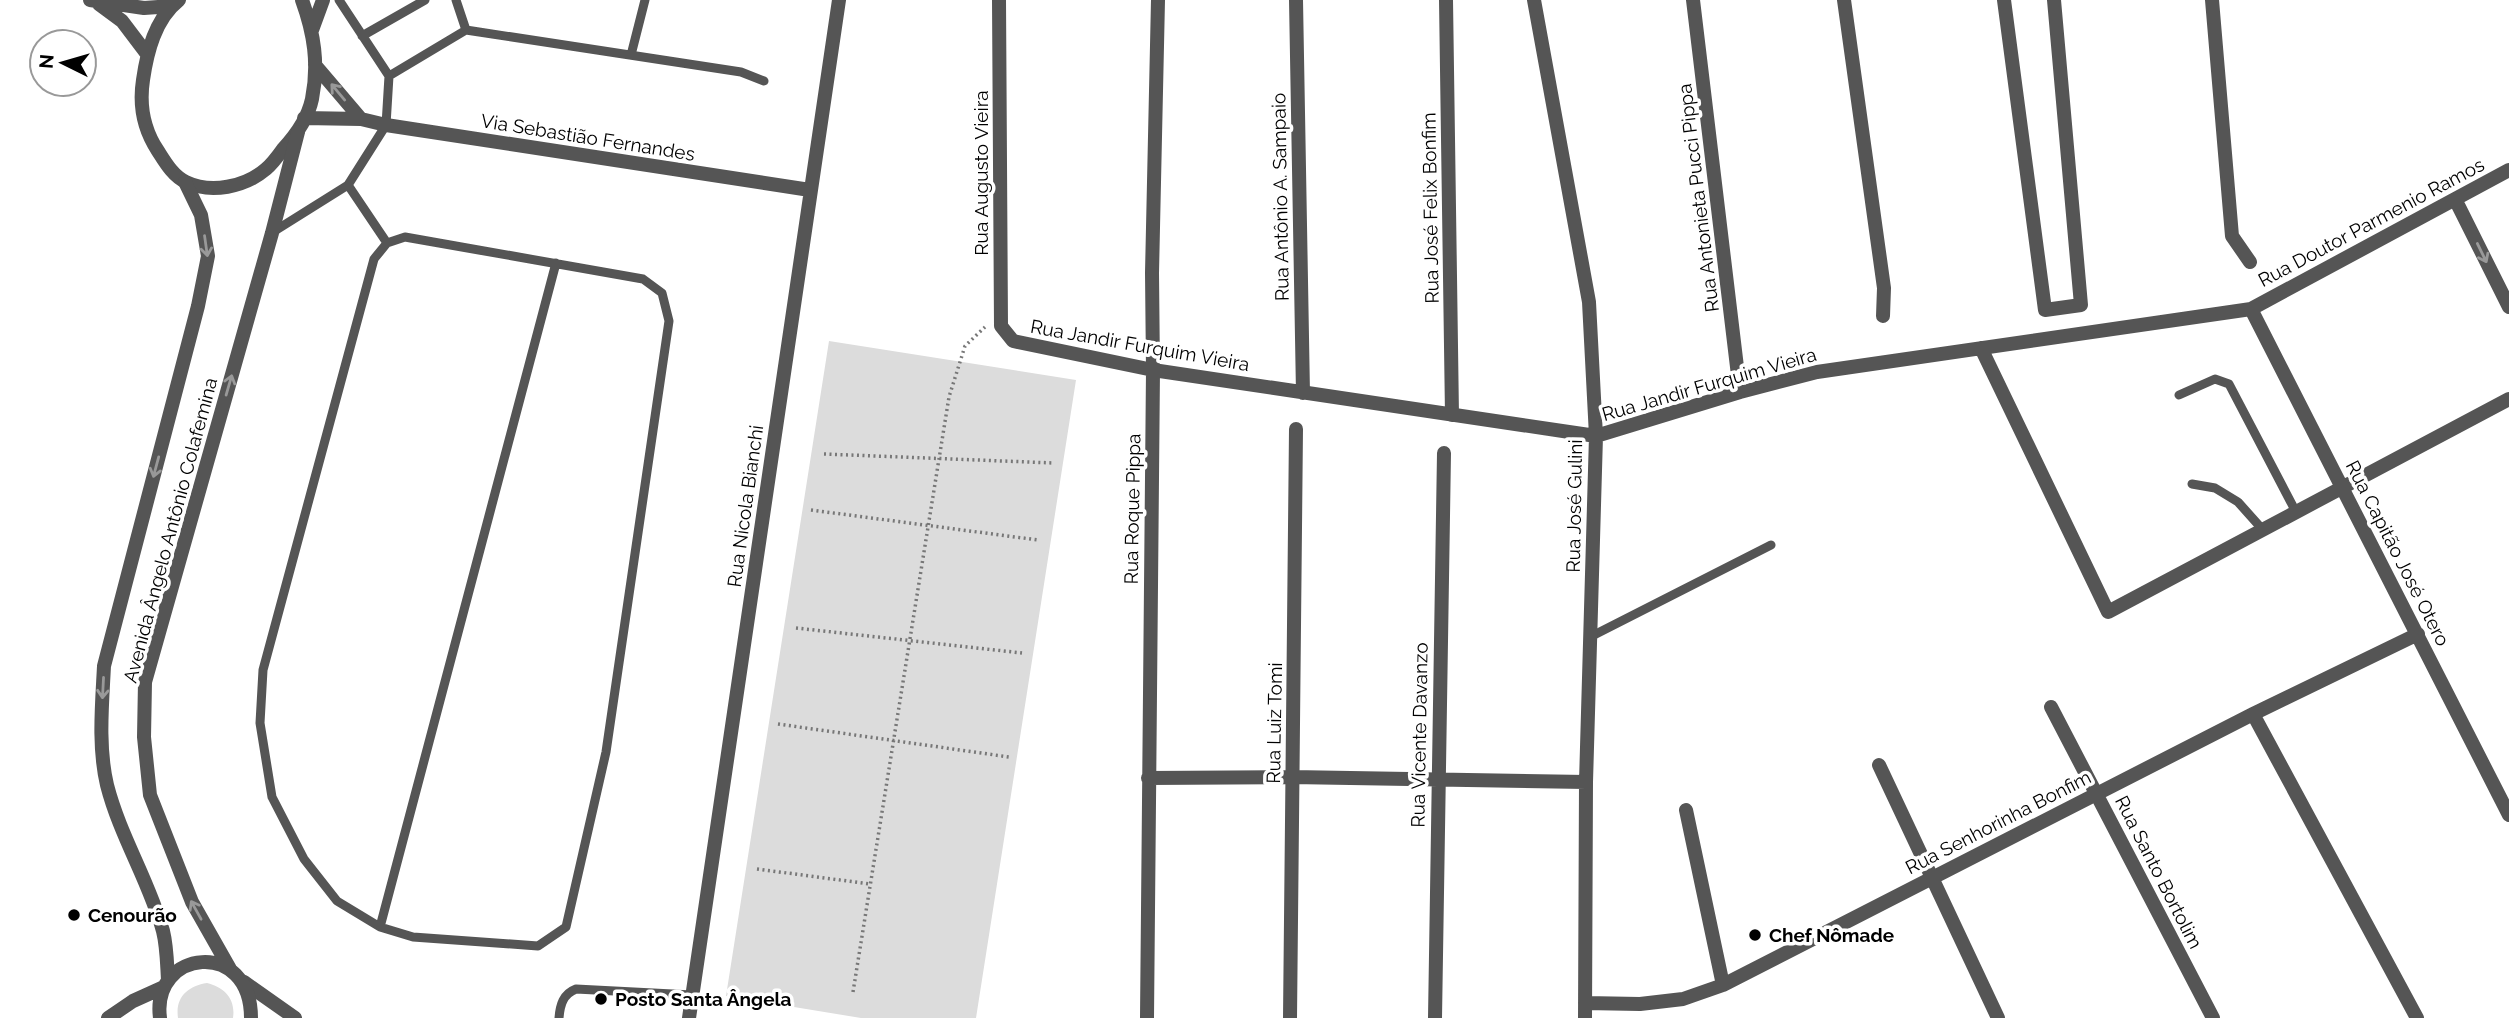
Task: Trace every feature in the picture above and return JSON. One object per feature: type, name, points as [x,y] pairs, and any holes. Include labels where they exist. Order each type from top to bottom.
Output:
[{"type":"street","points":[[185,182],[210,188],[241,184],[266,169],[298,132],[312,101],[315,65],[313,30],[302,0]]},
{"type":"street","points":[[313,30],[323,0]]},
{"type":"street","name":"Rua Nicola Bianchi","points":[[689,1018],[839,0]]},
{"type":"street","name":"Rua Augusto Vieira","points":[[999,0],[1001,326],[1013,341]]},
{"type":"street","name":"Rua Roque Pippa","points":[[1147,1018],[1152,273],[1158,0]]},
{"type":"street","name":"Rua Antônio A. Sampaio","points":[[1296,0],[1303,393]]},
{"type":"street","name":"Rua José Felix Bonfim","points":[[1446,0],[1452,415]]},
{"type":"street","name":"Rua José Gulini","points":[[1534,0],[1588,302],[1596,436],[1587,782],[1585,1018]]},
{"type":"street","name":"Rua Antonieta Pucci Pippa","points":[[1693,0],[1740,392]]},
{"type":"street","points":[[1843,0],[1884,288],[1883,316]]},
{"type":"street","points":[[2004,0],[2045,310],[2081,305],[2054,0]]},
{"type":"street","points":[[2211,0],[2232,236],[2250,262]]},
{"type":"street","points":[[92,1],[144,8],[175,3]]},
{"type":"street","points":[[92,1],[122,21],[147,54]]},
{"type":"street","name":"Avenida Ângelo Antônio Colafemina","points":[[160,1018],[159,1005],[166,984],[164,934],[155,906],[121,831],[107,782],[101,724],[104,666],[198,306],[208,256],[201,215],[185,182],[169,168],[147,134],[141,95],[147,54],[156,30],[175,3]]},
{"type":"street","points":[[315,65],[361,119]]},
{"type":"street","name":"Via Sebastião Fernandes","points":[[304,118],[361,119],[810,190]]},
{"type":"street","name":"Avenida Ângelo Antônio Colafemina","points":[[230,969],[192,902],[150,795],[144,737],[145,682],[298,132]]},
{"type":"street","name":"Rua Doutor Parmenio Ramos","points":[[2251,309],[2509,170]]},
{"type":"street","points":[[2455,199],[2509,307]]},
{"type":"street","name":"Rua Jandir Furquim Vieira","points":[[1013,341],[1153,370],[1596,436],[1740,392],[1817,372],[2251,309]]},
{"type":"street","name":"Rua Capitão José Otero","points":[[2251,309],[2509,815]]},
{"type":"street","points":[[1981,348],[2108,612],[2509,399]]},
{"type":"street","name":"Rua Luiz Tomi","points":[[1290,1018],[1296,429]]},
{"type":"street","name":"Rua Vicente Davanzo","points":[[1434,1018],[1444,453]]},
{"type":"street","name":"Rua Senhorinha Bonfim","points":[[1585,1003],[1640,1004],[1672,1000],[1723,985],[2253,714],[2418,634]]},
{"type":"street","name":"Rua Santo Bortolim","points":[[2051,707],[2213,1018]]},
{"type":"street","points":[[2253,714],[2417,1018]]},
{"type":"street","points":[[1879,765],[1998,1018]]},
{"type":"street","points":[[1148,778],[1437,778],[1587,782]]},
{"type":"street","points":[[1686,810],[1723,985]]},
{"type":"street","points":[[108,1018],[166,984],[181,968],[197,962],[215,963],[230,969],[295,1018]]},
{"type":"street","points":[[244,982],[251,1000],[251,1018]]},
{"type":"lane","points":[[272,233],[348,185],[386,125],[388,76],[339,0]]},
{"type":"lane","points":[[362,36],[425,0]]},
{"type":"lane","points":[[456,0],[466,30]]},
{"type":"lane","points":[[631,55],[645,0]]},
{"type":"lane","points":[[388,76],[466,30],[741,72],[764,81]]},
{"type":"lane","points":[[348,185],[387,243]]},
{"type":"lane","points":[[405,237],[556,263],[643,279],[662,293],[669,321],[606,752],[566,928],[538,946],[413,937],[380,926],[337,901],[304,859],[272,797],[260,723],[263,670],[374,259],[387,243],[405,237]]},
{"type":"lane","points":[[380,926],[556,263]]},
{"type":"lane","points":[[2179,395],[2215,379],[2229,384],[2296,512]]},
{"type":"lane","points":[[2192,484],[2215,488],[2238,502],[2263,530]]},
{"type":"lane","points":[[1590,637],[1772,545]]},
{"type":"lane","points":[[559,1018],[562,1002],[568,992],[576,989],[692,995]]},
{"type":"path","points":[[853,992],[949,397],[965,346],[1001,311]]},
{"type":"path","points":[[824,454],[1054,463]]},
{"type":"path","points":[[811,510],[1038,540]]},
{"type":"path","points":[[796,628],[1022,653]]},
{"type":"path","points":[[778,724],[1009,757]]},
{"type":"path","points":[[757,869],[871,884]]},
{"type":"shaded area","points":[[829,341],[1076,380],[976,1018],[861,1018],[726,996]]},
{"type":"shaded area","points":[[207,983],[219,987],[228,995],[233,1005],[233,1018],[178,1018],[179,1004],[184,994]]},
{"type":"place","name":"Cenourão","points":[[74,915]]},
{"type":"place","name":"Chef Nômade","points":[[1755,935]]},
{"type":"place","name":"Posto Santa Ângela","points":[[601,999]]}]
